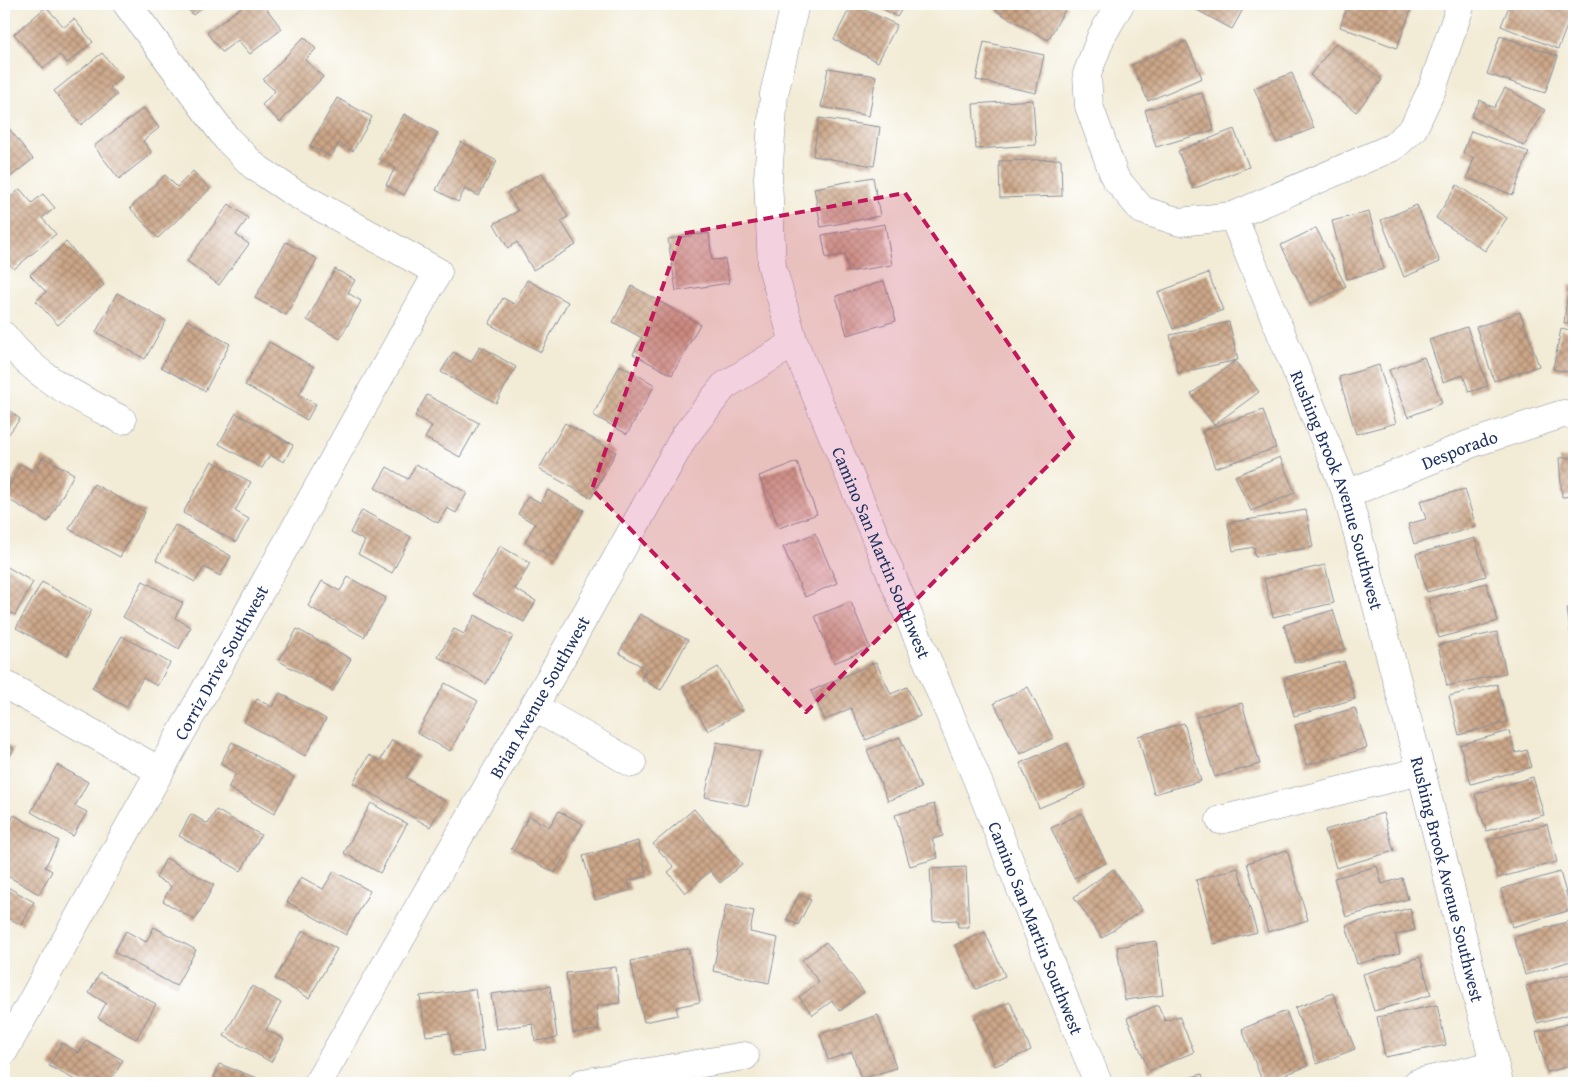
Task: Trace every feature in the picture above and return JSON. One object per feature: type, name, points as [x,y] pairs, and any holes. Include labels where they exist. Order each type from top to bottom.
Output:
[{"type":"street","name":"Corriz Drive Southwest","points":[[4,1052],[438,272],[291,191],[254,166],[227,139],[127,4]]},
{"type":"street","name":"Camino San Martin Southwest","points":[[795,4],[774,94],[768,178],[772,267],[794,343],[978,779],[1098,1083]]},
{"type":"street","points":[[1120,4],[1102,37],[1087,74],[1089,106],[1115,178],[1142,210],[1180,222],[1233,216],[1393,147],[1413,129],[1432,89],[1461,4]]},
{"type":"street","name":"Rushing Brook Avenue Southwest","points":[[1233,216],[1347,494],[1421,771],[1496,1074]]},
{"type":"street","points":[[4,336],[18,355],[51,383],[122,420]]},
{"type":"street","name":"Brian Avenue Southwest","points":[[318,1083],[534,707],[684,437],[724,386],[794,343]]},
{"type":"street","name":"Desporado","points":[[1347,494],[1470,444],[1563,414],[1574,415]]},
{"type":"street","points":[[4,684],[160,771]]},
{"type":"street","points":[[534,707],[632,763]]},
{"type":"street","points":[[1220,820],[1421,771]]},
{"type":"street","points":[[582,1083],[745,1056]]},
{"type":"street","points":[[1418,1083],[1496,1074]]},
{"type":"highlighted area","points":[[905,193],[1074,439],[806,712],[592,489],[681,234]]},
{"type":"building","points":[[184,4],[207,4],[193,15]]},
{"type":"building","points":[[245,4],[263,4],[282,29],[250,54],[238,40],[222,52],[207,33]]},
{"type":"building","points":[[852,4],[897,25],[878,62],[834,39]]},
{"type":"building","points":[[874,4],[905,4],[897,17]]},
{"type":"building","points":[[1000,4],[1063,4],[1067,6],[1048,40],[996,11]]},
{"type":"building","points":[[1186,4],[1246,4],[1232,29]]},
{"type":"building","points":[[1348,4],[1393,4],[1411,10],[1397,48],[1340,27]]},
{"type":"building","points":[[1510,4],[1556,4],[1573,11],[1558,49],[1501,26]]},
{"type":"building","points":[[46,7],[64,27],[74,19],[93,42],[67,63],[60,55],[43,68],[14,34]]},
{"type":"building","points":[[1500,36],[1558,56],[1545,93],[1487,74]]},
{"type":"building","points":[[304,37],[316,49],[305,60],[323,77],[280,122],[262,105],[275,91],[263,80]]},
{"type":"building","points":[[1186,41],[1202,78],[1148,101],[1132,65]]},
{"type":"building","points":[[984,42],[1044,55],[1036,93],[976,80]]},
{"type":"building","points":[[1336,43],[1382,80],[1356,112],[1310,75]]},
{"type":"building","points":[[102,53],[122,77],[110,87],[117,95],[81,125],[54,91]]},
{"type":"building","points":[[828,68],[876,76],[869,116],[821,107]]},
{"type":"building","points":[[1292,73],[1314,128],[1277,143],[1254,88]]},
{"type":"building","points":[[1505,88],[1545,110],[1524,146],[1471,116],[1480,100],[1494,108]]},
{"type":"building","points":[[1202,93],[1214,130],[1156,147],[1145,110]]},
{"type":"building","points":[[337,98],[372,117],[353,151],[339,143],[331,157],[310,146]]},
{"type":"building","points":[[1033,100],[1036,145],[976,149],[973,104]]},
{"type":"building","points":[[144,108],[159,128],[143,141],[152,153],[119,179],[94,146]]},
{"type":"building","points":[[404,114],[438,133],[404,195],[386,185],[395,168],[379,159]]},
{"type":"building","points":[[819,118],[880,127],[874,166],[813,156]]},
{"type":"building","points":[[7,126],[33,159],[4,182],[4,129]]},
{"type":"building","points":[[1234,129],[1249,167],[1193,189],[1178,151]]},
{"type":"building","points":[[1471,131],[1529,152],[1513,195],[1467,178],[1474,158],[1463,153]]},
{"type":"building","points":[[461,142],[497,161],[479,196],[465,189],[458,202],[436,190]]},
{"type":"building","points":[[1061,159],[1062,196],[1000,198],[999,161]]},
{"type":"building","points":[[193,171],[210,189],[158,238],[130,208],[165,175],[177,187]]},
{"type":"building","points":[[542,173],[568,217],[561,221],[576,245],[533,270],[517,242],[508,248],[494,224],[518,211],[507,193]]},
{"type":"building","points":[[873,177],[880,216],[821,227],[814,188]]},
{"type":"building","points":[[1457,185],[1507,218],[1485,251],[1436,218]]},
{"type":"building","points":[[20,189],[32,203],[43,194],[55,208],[42,218],[56,234],[14,269],[4,258],[4,237],[7,234],[4,230],[4,203]]},
{"type":"building","points":[[229,204],[248,218],[236,235],[249,244],[219,285],[187,261]]},
{"type":"building","points":[[1417,205],[1440,262],[1404,277],[1381,220]]},
{"type":"building","points":[[1369,212],[1384,269],[1347,279],[1332,221]]},
{"type":"building","points":[[885,224],[892,265],[848,272],[845,254],[826,258],[822,235]]},
{"type":"building","points":[[1316,228],[1346,286],[1310,304],[1281,245]]},
{"type":"building","points":[[709,233],[712,260],[725,259],[729,283],[676,291],[668,239]]},
{"type":"building","points":[[66,242],[104,285],[58,325],[36,301],[46,292],[30,275]]},
{"type":"building","points":[[286,242],[317,259],[286,315],[255,298]]},
{"type":"building","points":[[335,269],[355,280],[348,293],[361,301],[340,339],[307,320]]},
{"type":"building","points":[[1208,273],[1223,310],[1173,329],[1158,292]]},
{"type":"building","points":[[527,280],[568,302],[541,352],[489,324],[503,298],[514,304]]},
{"type":"building","points":[[884,281],[896,321],[847,335],[836,296]]},
{"type":"building","points":[[1569,284],[1574,284],[1574,324],[1564,323]]},
{"type":"building","points":[[632,286],[700,324],[672,375],[633,354],[642,338],[613,322]]},
{"type":"building","points":[[117,293],[166,321],[145,359],[96,332]]},
{"type":"building","points":[[1520,312],[1539,366],[1494,381],[1476,327]]},
{"type":"building","points":[[187,320],[230,344],[205,391],[161,367]]},
{"type":"building","points":[[1229,322],[1238,360],[1178,373],[1170,335]]},
{"type":"building","points":[[1467,327],[1488,386],[1469,392],[1463,375],[1443,382],[1429,340]]},
{"type":"building","points":[[1561,329],[1574,332],[1574,373],[1553,369]]},
{"type":"building","points":[[269,342],[314,367],[299,395],[316,404],[307,420],[245,385]]},
{"type":"building","points":[[480,346],[516,367],[496,403],[441,372],[453,352],[471,362]]},
{"type":"building","points":[[1424,357],[1442,403],[1408,417],[1389,370]]},
{"type":"building","points":[[1235,361],[1259,392],[1214,425],[1191,394]]},
{"type":"building","points":[[620,365],[655,385],[627,434],[593,415]]},
{"type":"building","points":[[1379,365],[1396,423],[1356,434],[1339,377]]},
{"type":"building","points":[[427,395],[479,423],[460,457],[425,438],[432,426],[415,416]]},
{"type":"building","points":[[4,406],[20,419],[4,440]]},
{"type":"building","points":[[1263,410],[1276,448],[1215,468],[1202,431]]},
{"type":"building","points":[[236,413],[293,445],[284,462],[270,455],[262,468],[219,444]]},
{"type":"building","points":[[565,423],[616,452],[591,498],[539,469]]},
{"type":"building","points":[[43,457],[74,474],[48,522],[4,497],[20,464],[35,472]]},
{"type":"building","points":[[1280,457],[1295,493],[1251,511],[1235,476]]},
{"type":"building","points":[[1574,457],[1574,496],[1562,497],[1559,458]]},
{"type":"building","points":[[212,461],[251,482],[235,511],[249,519],[236,542],[183,513]]},
{"type":"building","points":[[797,462],[817,514],[779,528],[759,476]]},
{"type":"building","points":[[416,464],[467,493],[456,513],[447,508],[438,523],[375,488],[387,467],[408,479]]},
{"type":"building","points":[[94,484],[145,512],[120,557],[69,529]]},
{"type":"building","points":[[1465,489],[1476,527],[1414,544],[1408,524],[1426,519],[1420,501]]},
{"type":"building","points":[[548,490],[584,510],[556,559],[525,542],[535,524],[518,514],[528,496],[541,503]]},
{"type":"building","points":[[362,510],[411,537],[392,573],[358,554],[365,541],[350,533]]},
{"type":"building","points":[[1306,510],[1313,547],[1255,557],[1254,547],[1233,551],[1228,523]]},
{"type":"building","points":[[175,525],[231,556],[220,576],[204,567],[195,582],[156,560]]},
{"type":"building","points":[[815,533],[837,583],[805,597],[783,547]]},
{"type":"building","points":[[1475,538],[1486,576],[1427,592],[1416,554]]},
{"type":"building","points":[[500,546],[530,563],[515,589],[536,601],[524,622],[473,594]]},
{"type":"building","points":[[4,565],[33,582],[15,615],[4,609]]},
{"type":"building","points":[[1325,565],[1334,603],[1273,617],[1264,579]]},
{"type":"building","points":[[348,577],[386,598],[364,637],[308,606],[322,581],[340,591]]},
{"type":"building","points":[[143,581],[183,603],[175,618],[191,627],[179,649],[123,617]]},
{"type":"building","points":[[42,582],[92,610],[67,656],[16,628]]},
{"type":"building","points":[[1486,583],[1498,621],[1439,638],[1428,599]]},
{"type":"building","points":[[851,602],[870,648],[834,663],[815,616]]},
{"type":"building","points":[[1574,607],[1574,651],[1573,651],[1567,608]]},
{"type":"building","points":[[1333,610],[1345,649],[1295,663],[1284,625]]},
{"type":"building","points":[[640,614],[688,640],[661,690],[641,679],[646,669],[619,653]]},
{"type":"building","points":[[475,615],[513,636],[486,684],[438,657],[454,629],[464,634]]},
{"type":"building","points":[[297,629],[351,659],[333,691],[279,661]]},
{"type":"building","points":[[1497,632],[1506,673],[1447,686],[1438,645]]},
{"type":"building","points":[[122,636],[170,663],[157,686],[143,678],[126,707],[92,688]]},
{"type":"building","points":[[1344,661],[1355,699],[1294,716],[1284,678]]},
{"type":"building","points":[[876,662],[891,694],[907,687],[920,716],[866,740],[851,708],[825,720],[811,691]]},
{"type":"building","points":[[718,667],[743,711],[708,731],[683,687]]},
{"type":"building","points":[[445,683],[478,701],[450,751],[417,733]]},
{"type":"building","points":[[1497,684],[1507,722],[1459,735],[1449,696]]},
{"type":"building","points":[[1028,687],[1053,738],[1020,754],[994,703]]},
{"type":"building","points":[[280,693],[326,719],[305,756],[244,722],[257,699],[272,707]]},
{"type":"building","points":[[1242,703],[1260,764],[1215,777],[1196,717]]},
{"type":"building","points":[[1355,708],[1367,748],[1306,765],[1295,725]]},
{"type":"building","points":[[1184,723],[1201,781],[1154,794],[1138,736]]},
{"type":"building","points":[[1509,731],[1516,753],[1527,750],[1532,767],[1471,784],[1460,745]]},
{"type":"building","points":[[900,737],[921,788],[888,801],[867,750]]},
{"type":"building","points":[[392,740],[419,756],[406,778],[445,801],[430,827],[353,783],[369,755],[380,761]]},
{"type":"building","points":[[232,742],[294,777],[274,814],[228,788],[236,773],[220,764]]},
{"type":"building","points":[[717,742],[760,752],[748,806],[705,797]]},
{"type":"building","points":[[4,743],[14,749],[4,767]]},
{"type":"building","points":[[1067,743],[1086,788],[1039,808],[1020,763]]},
{"type":"building","points":[[57,765],[88,782],[75,806],[87,812],[73,836],[31,812]]},
{"type":"building","points":[[1533,777],[1544,815],[1486,831],[1475,794]]},
{"type":"building","points":[[371,803],[407,824],[380,873],[344,853]]},
{"type":"building","points":[[934,804],[943,836],[932,839],[938,858],[910,866],[895,815]]},
{"type":"building","points":[[694,809],[742,864],[720,883],[710,871],[685,893],[668,872],[674,867],[653,844]]},
{"type":"building","points":[[216,810],[261,835],[241,871],[179,836],[191,814],[208,824]]},
{"type":"building","points":[[559,811],[583,824],[555,873],[511,849],[529,816],[549,827]]},
{"type":"building","points":[[1082,813],[1106,863],[1074,878],[1051,828]]},
{"type":"building","points":[[1383,813],[1394,851],[1336,868],[1325,830]]},
{"type":"building","points":[[14,815],[59,841],[45,867],[52,871],[39,894],[4,874],[4,834]]},
{"type":"building","points":[[1547,824],[1557,862],[1498,878],[1488,840]]},
{"type":"building","points":[[638,841],[647,876],[628,881],[631,890],[595,900],[583,856]]},
{"type":"building","points":[[1287,850],[1308,920],[1268,932],[1247,863]]},
{"type":"building","points":[[166,858],[214,885],[195,920],[163,901],[171,886],[156,878]]},
{"type":"building","points":[[1377,866],[1382,884],[1402,878],[1408,899],[1346,917],[1334,878]]},
{"type":"building","points":[[966,867],[969,927],[958,927],[957,920],[933,921],[930,869]]},
{"type":"building","points":[[1238,868],[1257,932],[1214,944],[1196,880]]},
{"type":"building","points":[[1113,869],[1142,910],[1102,938],[1074,897]]},
{"type":"building","points":[[334,871],[370,891],[346,935],[287,902],[301,877],[323,889]]},
{"type":"building","points":[[1560,872],[1571,910],[1512,927],[1501,889]]},
{"type":"building","points":[[4,885],[34,902],[22,925],[8,918],[4,925]]},
{"type":"building","points":[[799,894],[811,900],[798,925],[787,919]]},
{"type":"building","points":[[726,905],[754,911],[750,932],[778,938],[769,983],[713,971]]},
{"type":"building","points":[[1410,908],[1415,930],[1395,935],[1400,953],[1357,964],[1346,925]]},
{"type":"building","points":[[1574,920],[1574,960],[1525,975],[1514,937]]},
{"type":"building","points":[[154,927],[196,950],[176,986],[114,952],[126,931],[146,942]]},
{"type":"building","points":[[303,930],[337,949],[309,998],[275,979]]},
{"type":"building","points":[[985,932],[1005,976],[976,989],[955,945]]},
{"type":"building","points":[[1156,941],[1163,995],[1125,1000],[1117,947]]},
{"type":"building","points":[[826,942],[864,992],[840,1011],[832,1001],[813,1015],[799,997],[819,982],[802,960]]},
{"type":"building","points":[[688,948],[700,1002],[676,1007],[678,1015],[644,1022],[631,961]]},
{"type":"building","points":[[1420,957],[1431,995],[1374,1011],[1363,974]]},
{"type":"building","points":[[616,967],[620,1003],[596,1006],[599,1030],[573,1033],[566,973]]},
{"type":"building","points":[[100,973],[156,1004],[136,1039],[98,1018],[106,1003],[89,993]]},
{"type":"building","points":[[1574,973],[1574,1013],[1537,1023],[1526,986]]},
{"type":"building","points":[[252,986],[281,1003],[266,1030],[284,1039],[271,1062],[224,1036]]},
{"type":"building","points":[[550,986],[557,1038],[535,1041],[533,1024],[496,1029],[491,994]]},
{"type":"building","points":[[475,989],[484,1051],[453,1056],[450,1033],[426,1036],[420,996]]},
{"type":"building","points":[[1333,993],[1355,1049],[1317,1064],[1295,1008]]},
{"type":"building","points":[[1010,1002],[1031,1050],[995,1066],[974,1018]]},
{"type":"building","points":[[1158,1005],[1165,1021],[1179,1016],[1194,1052],[1149,1071],[1127,1018]]},
{"type":"building","points":[[1437,1005],[1446,1045],[1385,1057],[1377,1017]]},
{"type":"building","points":[[1286,1011],[1308,1066],[1263,1083],[1242,1029]]},
{"type":"building","points":[[878,1015],[896,1068],[861,1079],[852,1052],[828,1060],[820,1034]]},
{"type":"building","points":[[1574,1022],[1574,1065],[1547,1072],[1536,1032]]},
{"type":"building","points":[[86,1040],[123,1060],[110,1083],[81,1083],[49,1066],[62,1043],[79,1053]]},
{"type":"building","points":[[219,1064],[257,1078],[255,1083],[212,1083]]},
{"type":"building","points":[[1202,1074],[1205,1083],[1170,1083]]}]
